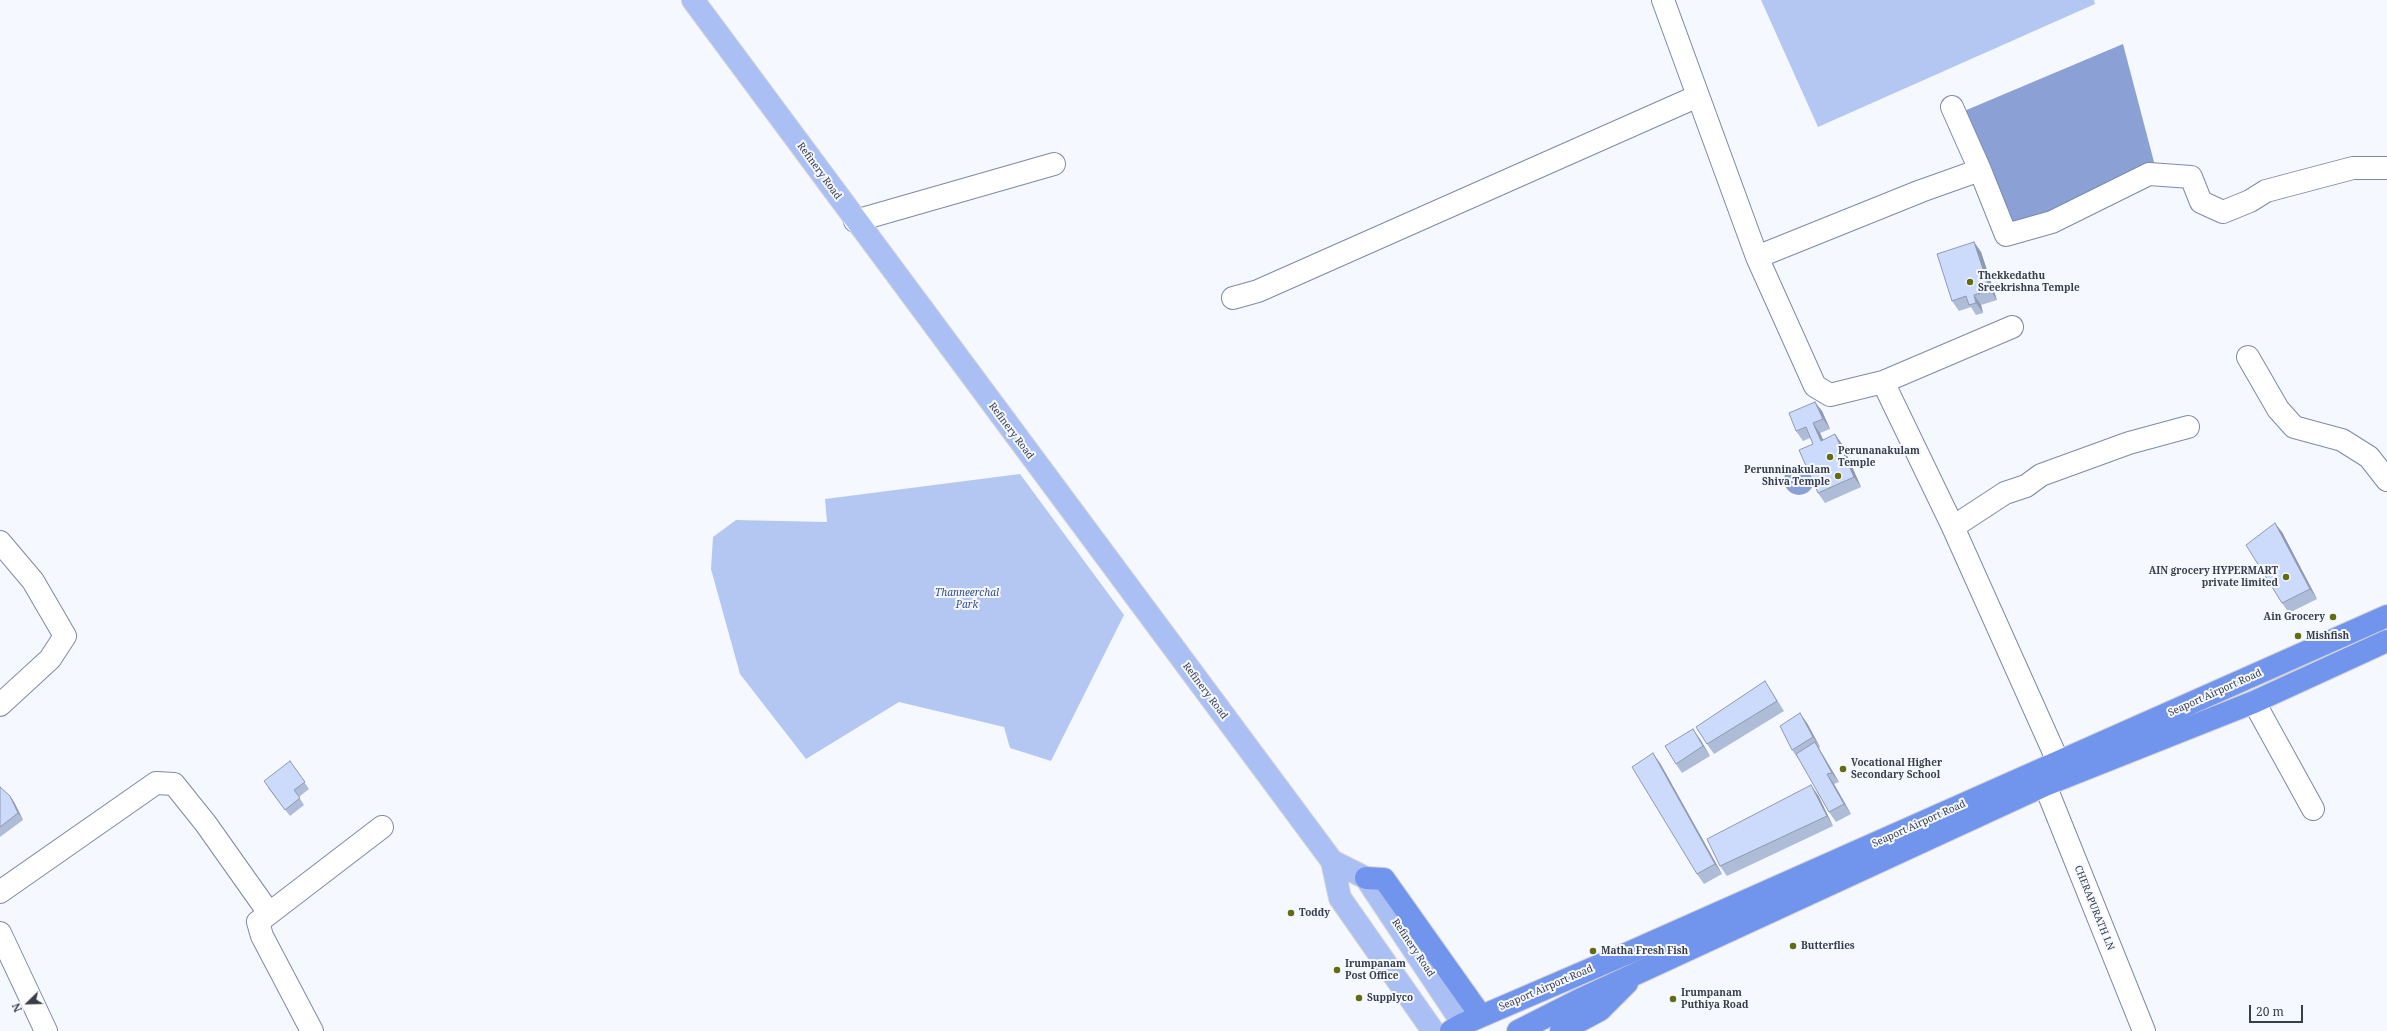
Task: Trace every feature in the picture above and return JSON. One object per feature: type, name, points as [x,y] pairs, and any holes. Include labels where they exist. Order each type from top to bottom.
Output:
[{"type":"highway","name":"Seaport Airport Road","points":[[1518,1031],[2387,616]]},
{"type":"highway","name":"Seaport Airport Road","points":[[1466,1025],[1635,950],[2056,775],[2254,702],[2387,641]]},
{"type":"highway","points":[[1561,1031],[1583,1026],[1636,974]]},
{"type":"main road","name":"Refinery Road","points":[[693,0],[1332,861],[1340,898],[1428,1029]]},
{"type":"main road","name":"Refinery Road","points":[[1332,861],[1366,878],[1466,1025]]},
{"type":"street","points":[[1663,0],[1757,257],[1815,386],[1830,395],[1883,382],[2012,327]]},
{"type":"street","points":[[1233,298],[1258,292],[1698,96]]},
{"type":"street","points":[[1952,107],[2006,234],[2052,222],[2149,174],[2191,177],[2201,202],[2223,212],[2250,201],[2266,191],[2353,168],[2387,168]]},
{"type":"street","points":[[856,221],[1054,164]]},
{"type":"street","points":[[1757,257],[1921,191],[1980,170]]},
{"type":"street","points":[[2248,357],[2278,409],[2294,426],[2342,440],[2369,458],[2387,480]]},
{"type":"street","name":"CHERAPURATH LN","points":[[1883,382],[1953,527],[2056,775],[2144,1031]]},
{"type":"street","points":[[1953,527],[2005,493],[2026,486],[2042,476],[2129,443],[2188,427]]},
{"type":"street","points":[[0,542],[33,581],[65,636],[50,659],[0,706]]},
{"type":"street","points":[[2254,702],[2313,809]]},
{"type":"street","points":[[0,892],[156,783],[174,784],[206,824],[269,913]]},
{"type":"street","points":[[312,1031],[262,936],[258,922],[382,827]]},
{"type":"street","points":[[0,933],[46,1031]]},
{"type":"green space","points":[[1761,0],[2094,0],[2095,4],[1818,127]]},
{"type":"green space","name":"Thanneerchal Park","points":[[1020,474],[1124,615],[1051,761],[1010,748],[1004,727],[899,702],[806,759],[740,674],[711,569],[713,537],[736,520],[827,522],[825,499]]},
{"type":"shaded area","points":[[2123,44],[2159,181],[2014,229],[1957,114]]},
{"type":"shaded area","points":[[1799,465],[1805,466],[1813,474],[1813,486],[1805,494],[1799,495],[1793,494],[1785,486],[1784,480],[1785,474],[1793,466]]},
{"type":"building","name":"Thekkedathu Sreekrishna Temple","points":[[1974,242],[1990,290],[1974,295],[1976,303],[1969,305],[1966,296],[1952,301],[1937,254]]},
{"type":"building","name":"Perunanakulam Temple","points":[[1815,402],[1823,419],[1813,423],[1821,441],[1835,434],[1854,477],[1818,493],[1799,450],[1813,444],[1806,427],[1796,431],[1789,413]]},
{"type":"building","name":"AIN grocery HYPERMART private limited","points":[[2275,523],[2310,589],[2282,603],[2246,545]]},
{"type":"building","points":[[1765,681],[1777,701],[1707,744],[1696,727]]},
{"type":"building","points":[[1800,713],[1813,737],[1792,750],[1780,726]]},
{"type":"building","points":[[1693,729],[1703,746],[1676,764],[1665,746]]},
{"type":"building","points":[[1815,742],[1832,773],[1827,774],[1844,804],[1829,812],[1796,754]]},
{"type":"building","points":[[1653,753],[1715,864],[1697,874],[1632,767]]},
{"type":"building","points":[[290,761],[305,782],[294,790],[300,798],[285,810],[264,781]]},
{"type":"building","points":[[1811,785],[1827,816],[1720,866],[1707,839]]},
{"type":"building","points":[[0,787],[10,796],[18,813],[0,827]]},
{"type":"place","name":"Thekkedathu Sreekrishna Temple","points":[[1970,282]]},
{"type":"place","name":"Perunanakulam Temple","points":[[1830,457]]},
{"type":"place","name":"Perunninakulam Shiva Temple","points":[[1838,476]]},
{"type":"place","name":"AIN grocery HYPERMART private limited","points":[[2286,577]]},
{"type":"place","name":"Ain Grocery","points":[[2333,617]]},
{"type":"place","name":"Mishfish","points":[[2298,636]]},
{"type":"place","name":"Vocational Higher Secondary School","points":[[1843,769]]},
{"type":"place","name":"Toddy","points":[[1291,913]]},
{"type":"place","name":"Butterflies","points":[[1793,946]]},
{"type":"place","name":"Matha Fresh Fish","points":[[1593,951]]},
{"type":"place","name":"Irumpanam Post Office","points":[[1337,970]]},
{"type":"place","name":"Supplyco","points":[[1359,998]]},
{"type":"place","name":"Irumpanam Puthiya Road","points":[[1673,999]]}]
